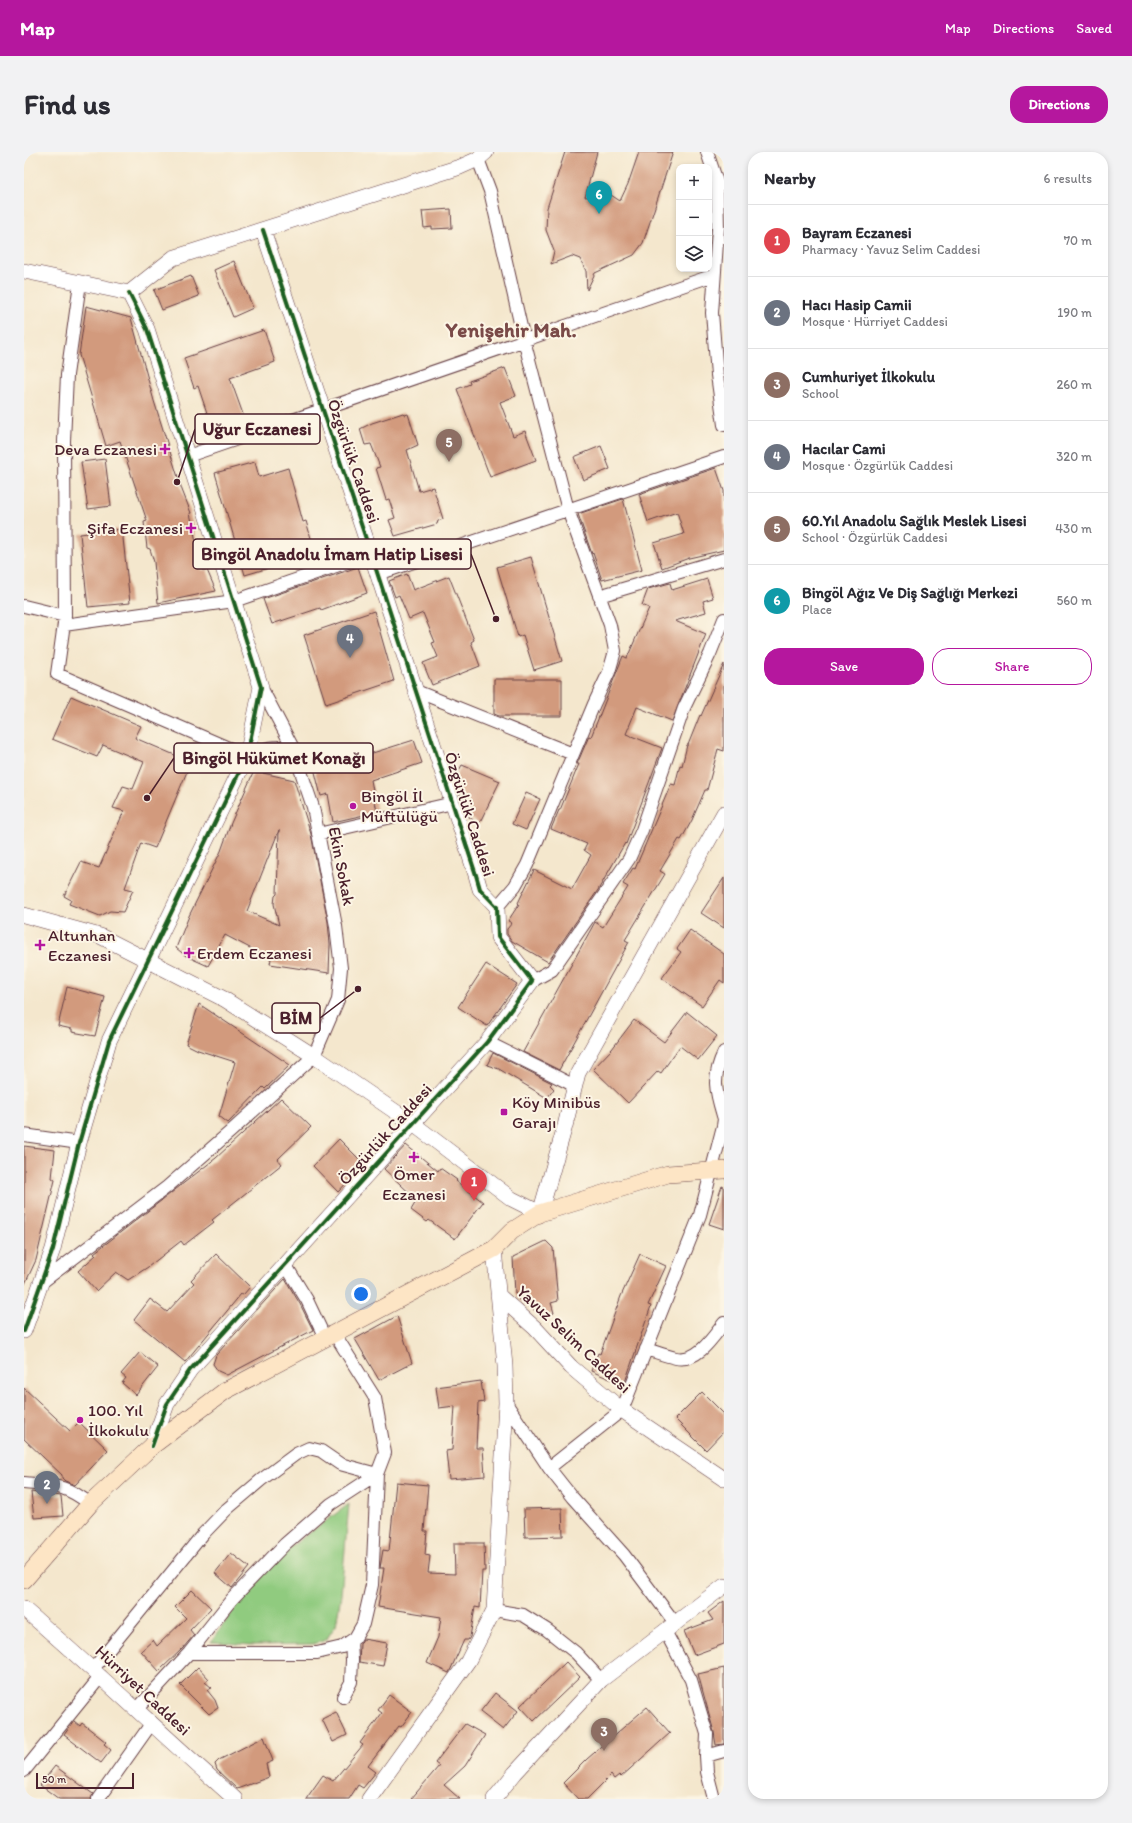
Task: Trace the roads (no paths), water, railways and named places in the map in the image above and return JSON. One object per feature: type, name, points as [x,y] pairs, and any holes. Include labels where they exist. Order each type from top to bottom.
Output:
[{"type":"main road","points":[[24,1580],[90,1504],[152,1446],[225,1391],[494,1249],[512,1231],[540,1213],[668,1174],[718,1170]]},
{"type":"street","points":[[707,152],[721,181],[712,313],[719,341],[724,425]]},
{"type":"street","points":[[129,293],[172,258],[460,167],[482,156],[524,340],[568,510],[610,625],[615,651],[609,672],[594,704],[527,865],[515,886],[497,907],[498,937],[532,981],[552,970],[629,860],[642,830],[684,708],[710,654],[724,618]]},
{"type":"street","name":"Özgürlük Caddesi","points":[[263,230],[378,574],[480,888],[497,907]]},
{"type":"street","points":[[24,271],[129,293]]},
{"type":"street","points":[[188,456],[714,275]]},
{"type":"street","points":[[80,283],[67,375],[64,441],[65,620],[57,674],[247,756],[267,747],[283,746],[293,748]]},
{"type":"street","points":[[24,1331],[53,1249],[79,1143],[109,1041],[247,756],[261,687],[147,330],[129,293]]},
{"type":"street","points":[[378,574],[724,457]]},
{"type":"street","points":[[24,606],[65,620],[234,601],[371,554]]},
{"type":"street","points":[[599,596],[724,559]]},
{"type":"street","name":"Ekin Sokak","points":[[261,687],[293,748],[313,807],[336,926],[341,968],[338,1000],[314,1056]]},
{"type":"street","points":[[416,691],[573,754]]},
{"type":"street","points":[[318,834],[452,804]]},
{"type":"street","points":[[24,915],[100,936],[224,999],[314,1056],[412,1123],[512,1199],[540,1213],[565,1126],[578,1073],[724,813]]},
{"type":"street","name":"Özgürlük Caddesi","points":[[152,1446],[167,1404],[190,1370],[412,1123],[487,1042],[532,981]]},
{"type":"street","points":[[487,1042],[575,1086]]},
{"type":"street","points":[[549,1468],[622,1410],[718,1170],[724,1119],[715,1082],[718,1064],[724,1052]]},
{"type":"street","points":[[41,1282],[166,1187],[230,1132],[314,1056]]},
{"type":"street","points":[[24,1135],[79,1143]]},
{"type":"street","points":[[369,1799],[468,1661],[494,1610],[506,1403],[505,1366],[494,1249]]},
{"type":"street","points":[[189,1653],[317,1653],[342,1647],[355,1638],[363,1624],[372,1585],[377,1474],[385,1453],[375,1398],[329,1336],[285,1264]]},
{"type":"street","name":"Yavuz Selim Caddesi","points":[[498,1295],[535,1328],[571,1367],[622,1410],[724,1479]]},
{"type":"street","points":[[646,1349],[678,1358],[690,1356],[705,1348],[724,1323]]},
{"type":"street","points":[[506,1403],[549,1468],[572,1498],[624,1555],[670,1627],[691,1680],[708,1734],[706,1756],[707,1772],[714,1799]]},
{"type":"street","points":[[24,1771],[203,1534],[227,1509],[261,1480],[296,1454],[309,1448],[321,1451],[340,1464],[377,1474]]},
{"type":"street","points":[[136,1710],[189,1653],[232,1599],[285,1544],[331,1504],[377,1474]]},
{"type":"street","points":[[24,1483],[60,1486],[78,1494],[90,1504]]},
{"type":"street","points":[[494,1799],[515,1773],[601,1680],[724,1586]]},
{"type":"street","name":"Hürriyet Caddesi","points":[[24,1609],[97,1673],[151,1724],[235,1799]]},
{"type":"street","points":[[494,1610],[523,1615],[547,1630],[576,1654],[601,1680]]},
{"type":"street","points":[[343,1697],[351,1682],[351,1641]]},
{"type":"street","points":[[98,1799],[151,1724]]},
{"type":"street","points":[[706,1756],[724,1751]]},
{"type":"place","name":"Bingöl Ağız Ve Diş Sağlığı Merkezi","points":[[599,214]]},
{"type":"place","name":"Deva Eczanesi","points":[[165,449]]},
{"type":"place","name":"60.Yıl Anadolu Sağlık Meslek Lisesi","points":[[449,462]]},
{"type":"place","name":"Uğur Eczanesi","points":[[177,482]]},
{"type":"place","name":"Şifa Eczanesi","points":[[191,528]]},
{"type":"place","name":"Bingöl Anadolu İmam Hatip Lisesi","points":[[496,619]]},
{"type":"place","name":"Hacılar Cami","points":[[350,658]]},
{"type":"place","name":"Bingöl Hükümet Konağı","points":[[147,798]]},
{"type":"place","name":"Bingöl İl Müftülüğü","points":[[353,806]]},
{"type":"place","name":"Altunhan Eczanesi","points":[[40,945]]},
{"type":"place","name":"Erdem Eczanesi","points":[[189,953]]},
{"type":"place","name":"BİM","points":[[358,989]]},
{"type":"place","name":"Köy Minibüs Garajı","points":[[504,1112]]},
{"type":"place","name":"Ömer Eczanesi","points":[[414,1157]]},
{"type":"place","name":"Bayram Eczanesi","points":[[474,1201]]},
{"type":"place","name":"100. Yıl İlkokulu","points":[[80,1420]]},
{"type":"place","name":"Hacı Hasip Camii","points":[[47,1504]]},
{"type":"place","name":"Cumhuriyet İlkokulu","points":[[604,1751]]},
{"type":"district","name":"Yenişehir Mah.","points":[[511,329]]}]
